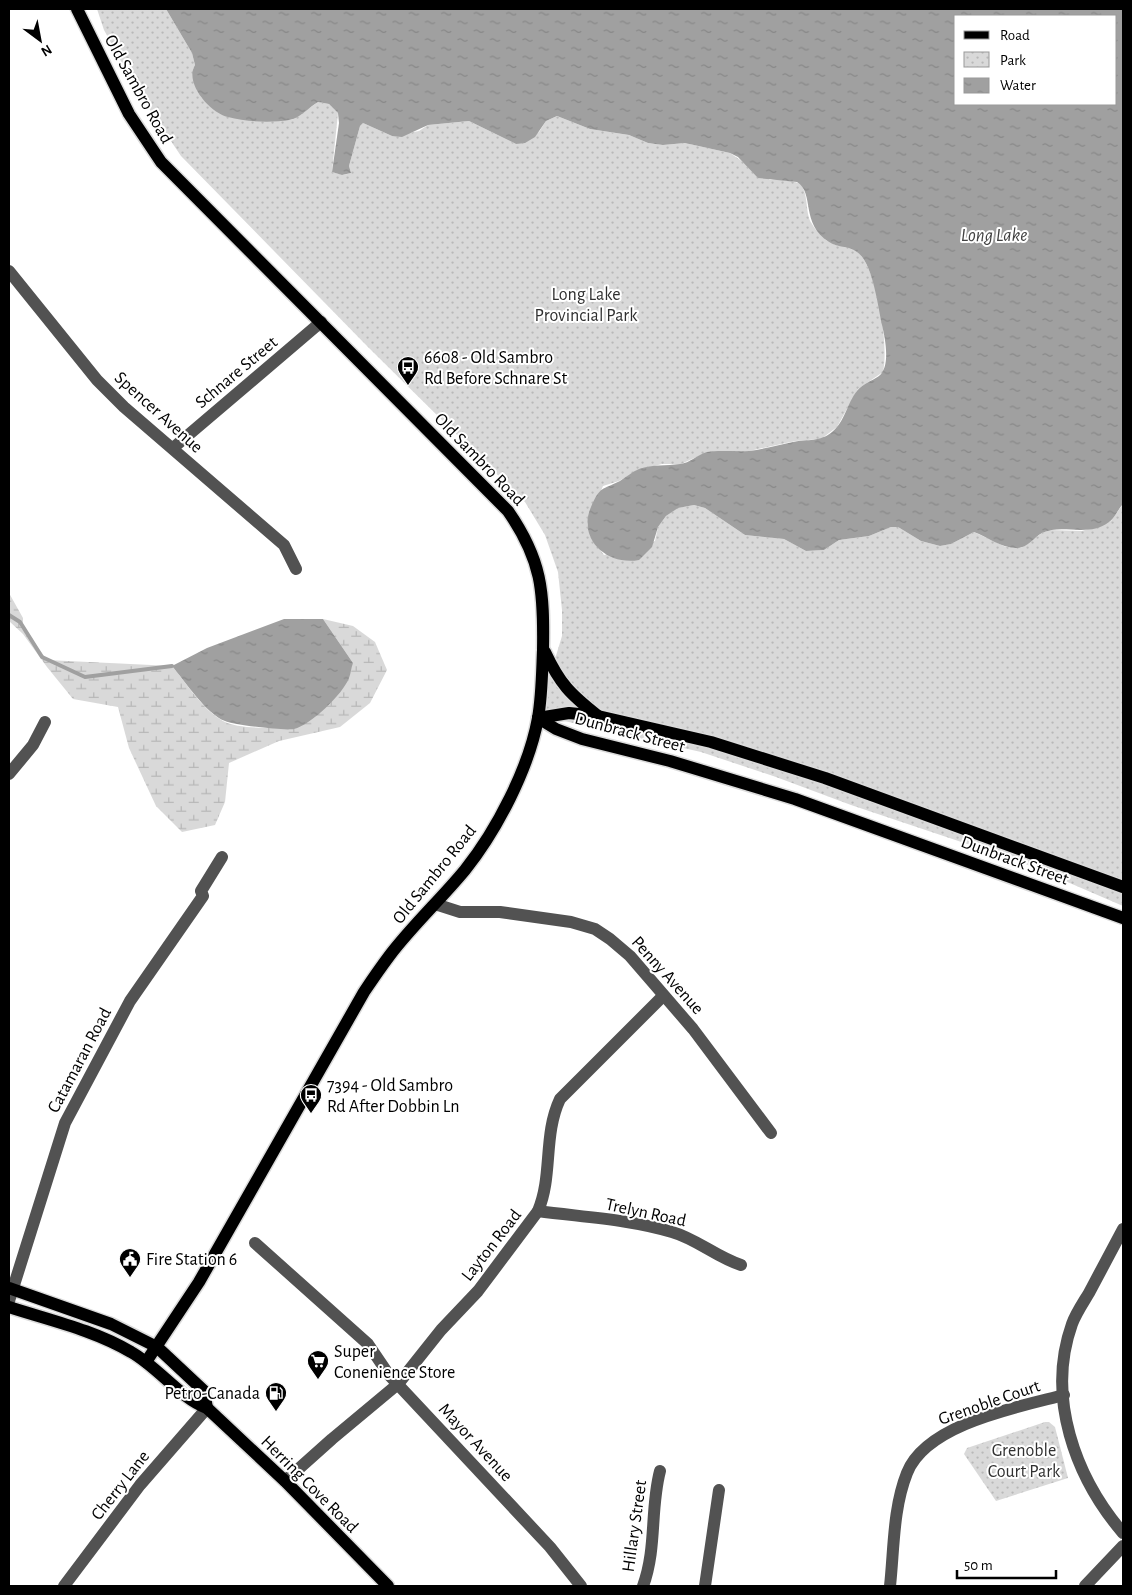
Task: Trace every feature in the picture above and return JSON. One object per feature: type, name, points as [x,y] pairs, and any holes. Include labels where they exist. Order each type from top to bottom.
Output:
[{"type":"main road","name":"Old Sambro Road","points":[[77,9],[129,114],[161,162],[508,511],[525,535],[542,586],[543,648],[538,718],[524,763],[493,828],[464,870],[390,954],[364,992],[199,1282],[146,1362]]},
{"type":"main road","points":[[543,648],[558,678],[570,694],[598,716]]},
{"type":"main road","name":"Dunbrack Street","points":[[538,718],[569,713],[598,716],[689,736],[786,765],[1123,887]]},
{"type":"main road","name":"Dunbrack Street","points":[[538,718],[556,729],[582,739],[717,774],[804,802],[1123,918]]},
{"type":"main road","name":"Herring Cove Road","points":[[10,1293],[111,1324],[157,1347],[204,1391],[208,1408]]},
{"type":"main road","name":"Herring Cove Road","points":[[9,1307],[104,1338],[132,1352],[160,1372],[193,1403],[208,1408],[285,1482],[388,1586]]},
{"type":"street","name":"Spencer Avenue","points":[[9,271],[97,380],[124,407],[284,545],[296,569]]},
{"type":"street","name":"Schnare Street","points":[[173,448],[321,322]]},
{"type":"street","points":[[9,774],[33,745],[45,722]]},
{"type":"street","name":"Catamaran Road","points":[[10,1293],[65,1122],[130,1001],[203,896],[202,891],[222,857]]},
{"type":"street","name":"Penny Avenue","points":[[435,904],[460,912],[500,912],[588,926],[610,938],[624,951],[693,1029],[770,1133]]},
{"type":"street","name":"Layton Road","points":[[285,1482],[337,1434],[398,1384],[441,1330],[478,1291],[538,1211],[543,1198],[552,1122],[560,1100],[663,996]]},
{"type":"street","name":"Trelyn Road","points":[[538,1211],[647,1226],[672,1232],[698,1242],[721,1258],[741,1265]]},
{"type":"street","points":[[1123,1229],[1072,1323],[1066,1349],[1064,1395],[1071,1440],[1079,1464],[1104,1511],[1123,1533]]},
{"type":"street","name":"Mayor Avenue","points":[[255,1242],[368,1344],[398,1384],[550,1547],[581,1586]]},
{"type":"street","name":"Grenoble Court","points":[[890,1586],[899,1501],[908,1471],[923,1448],[949,1431],[1009,1410],[1064,1395]]},
{"type":"street","name":"Cherry Lane","points":[[64,1586],[140,1485],[208,1408]]},
{"type":"street","name":"Hillary Street","points":[[643,1586],[652,1554],[655,1490],[660,1471]]},
{"type":"street","points":[[704,1586],[719,1490]]},
{"type":"street","points":[[1084,1586],[1123,1546]]},
{"type":"green space","name":"Long Lake Provincial Park","points":[[97,9],[166,9],[192,53],[195,65],[193,69],[201,97],[221,114],[257,120],[292,120],[318,102],[329,104],[338,113],[332,172],[343,175],[351,173],[349,166],[360,126],[363,123],[392,136],[419,131],[428,125],[469,121],[516,144],[539,132],[546,121],[557,116],[590,129],[629,135],[648,143],[663,145],[685,143],[730,153],[770,180],[786,179],[801,184],[805,194],[808,215],[818,232],[831,243],[856,250],[866,263],[877,293],[883,328],[883,372],[858,389],[837,427],[821,439],[795,441],[749,451],[701,455],[681,464],[662,464],[638,470],[619,481],[603,486],[587,524],[590,536],[604,555],[655,541],[658,527],[666,516],[677,508],[694,505],[705,508],[745,535],[784,539],[806,551],[824,550],[839,540],[869,536],[891,527],[898,527],[921,541],[940,546],[951,544],[974,532],[1006,547],[1021,548],[1049,530],[1082,531],[1111,521],[1123,504],[1123,906],[1021,862],[701,752],[538,715],[562,636],[562,610],[558,572],[545,535],[525,502],[369,348],[181,156],[136,89],[104,30]]},
{"type":"green space","points":[[9,593],[23,618],[23,627],[47,660],[172,666],[208,710],[223,721],[238,726],[293,729],[353,663],[323,619],[353,626],[375,642],[387,670],[370,703],[340,727],[279,741],[229,763],[225,802],[215,825],[182,832],[156,806],[129,748],[118,707],[73,699],[23,634],[9,621]]},
{"type":"green space","name":"Grenoble Court Park","points":[[1049,1422],[1055,1427],[1068,1478],[996,1501],[964,1454],[967,1448]]},
{"type":"water","name":"Long Lake","points":[[166,9],[1123,9],[1123,504],[1111,520],[1101,527],[1084,530],[1050,530],[1042,533],[1020,548],[1005,546],[974,532],[951,544],[940,546],[921,541],[898,527],[891,527],[869,536],[839,540],[824,550],[806,551],[784,539],[745,535],[705,508],[694,505],[678,508],[666,516],[658,527],[652,547],[639,560],[627,561],[616,559],[598,548],[588,530],[591,507],[599,492],[639,469],[649,466],[684,463],[707,452],[749,451],[818,439],[836,428],[857,391],[864,384],[879,376],[883,371],[886,359],[884,337],[874,286],[863,258],[854,250],[832,244],[820,235],[814,227],[811,218],[806,193],[797,182],[758,178],[738,157],[730,153],[685,143],[663,145],[648,143],[629,135],[590,129],[557,116],[546,121],[535,137],[525,143],[516,144],[469,121],[428,125],[402,137],[392,136],[363,123],[360,126],[349,166],[351,173],[342,175],[332,172],[339,123],[338,113],[329,104],[318,102],[293,119],[282,121],[250,121],[228,117],[214,110],[201,96],[193,80],[195,65],[192,53]]},
{"type":"water","points":[[284,619],[323,619],[353,663],[346,685],[326,708],[309,722],[294,729],[248,726],[225,721],[203,704],[172,666],[207,648]]},
{"type":"waterway","points":[[9,615],[20,622],[42,657],[85,677],[172,666]]},
{"type":"place","name":"6608 - Old Sambro Rd Before Schnare St","points":[[408,386]]},
{"type":"place","name":"7394 - Old Sambro Rd After Dobbin Ln","points":[[311,1114]]},
{"type":"place","name":"Fire Station 6","points":[[130,1278]]},
{"type":"place","name":"Super Conenience Store","points":[[318,1380]]},
{"type":"place","name":"Petro-Canada","points":[[276,1412]]}]
